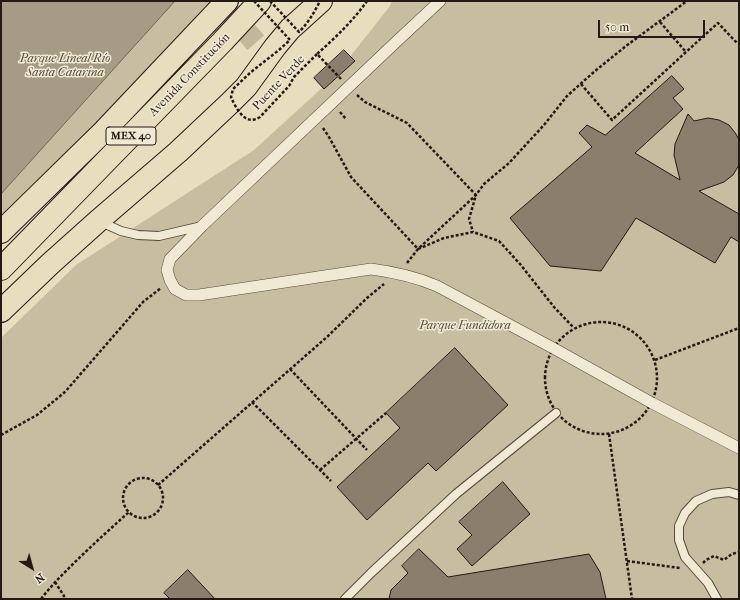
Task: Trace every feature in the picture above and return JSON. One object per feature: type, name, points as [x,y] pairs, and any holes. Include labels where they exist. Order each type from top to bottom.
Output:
[{"type":"highway","name":"Avenida Constitución","points":[[1,232],[104,131],[227,1]]},
{"type":"highway","points":[[206,58],[247,1]]},
{"type":"highway","name":"Avenida Constitución","points":[[1,269],[260,1]]},
{"type":"highway","points":[[1,311],[50,264],[178,152],[225,108],[246,87],[290,29],[320,1]]},
{"type":"highway","points":[[256,43],[259,54],[257,72]]},
{"type":"street","points":[[440,1],[202,226],[170,259],[167,270],[175,289],[186,295],[199,295],[371,269],[408,276],[437,286],[652,403],[739,448]]},
{"type":"lane","points":[[98,221],[121,231],[138,235],[159,236],[202,226]]},
{"type":"lane","points":[[344,599],[456,494],[556,414]]},
{"type":"lane","points":[[717,599],[708,583],[685,557],[679,540],[679,526],[685,513],[696,501],[712,494],[729,492],[739,495]]},
{"type":"path","name":"Puente Verde","points":[[254,1],[290,40],[233,89],[231,97],[235,107],[240,114],[250,120],[255,120],[260,117],[289,86],[294,77],[341,32],[367,1]]},
{"type":"path","points":[[270,1],[299,32],[306,25],[320,1]]},
{"type":"path","points":[[158,485],[327,337],[367,298],[396,274],[418,249],[476,195],[484,184],[509,163],[544,125],[567,96],[626,46],[687,1]]},
{"type":"path","points":[[660,22],[686,52]]},
{"type":"path","points":[[581,84],[612,120],[718,23],[737,43],[739,42]]},
{"type":"path","points":[[317,54],[365,102],[407,123],[476,195]]},
{"type":"path","points":[[316,118],[329,137],[351,177],[418,249]]},
{"type":"path","points":[[473,232],[469,219],[476,195]]},
{"type":"path","points":[[418,249],[444,238],[473,232],[499,241],[520,264],[554,307],[574,328]]},
{"type":"path","points":[[1,435],[37,415],[65,392],[142,302],[170,280]]},
{"type":"path","points":[[655,360],[739,328]]},
{"type":"path","points":[[290,369],[367,450]]},
{"type":"path","points":[[252,402],[331,481]]},
{"type":"path","points":[[320,470],[386,412]]},
{"type":"path","points":[[609,434],[632,599]]},
{"type":"path","points":[[141,478],[147,478],[158,485],[162,491],[163,497],[159,510],[148,517],[141,518],[134,516],[129,512],[125,507],[123,495],[129,483],[141,478]]},
{"type":"path","points":[[41,599],[55,582],[129,512]]},
{"type":"path","points":[[55,582],[64,596],[64,599]]},
{"type":"green space","name":"Parque Lineal Río Santa Catarina","points":[[1,1],[215,1],[170,50],[1,218]]},
{"type":"green space","name":"Parque Fundidora","points":[[392,1],[739,1],[739,599],[1,599],[1,338],[76,265],[254,150],[334,77],[390,6]]},
{"type":"shaded area","name":"Parque Lineal Río Santa Catarina","points":[[1,1],[175,1],[1,194]]},
{"type":"building","points":[[344,50],[355,61],[324,89],[314,78]]},
{"type":"building","points":[[672,76],[684,89],[673,98],[683,109],[635,153],[680,180],[674,155],[675,144],[688,114],[694,121],[708,118],[719,120],[729,125],[739,140],[739,165],[733,175],[724,182],[699,191],[739,214],[739,242],[731,237],[715,263],[636,218],[601,271],[550,266],[510,218],[592,147],[579,133],[587,125],[605,135]]},
{"type":"building","points":[[455,348],[508,405],[436,471],[428,463],[367,520],[337,487],[400,428],[386,413]]},
{"type":"building","points":[[503,482],[530,514],[472,566],[457,549],[472,535],[459,522]]},
{"type":"building","points":[[419,549],[448,577],[589,554],[600,572],[606,599],[389,599],[391,590],[408,573],[402,566]]},
{"type":"building","points":[[188,570],[215,599],[170,599],[164,593]]},
{"type":"tunnel","points":[[220,1],[256,43]]}]
